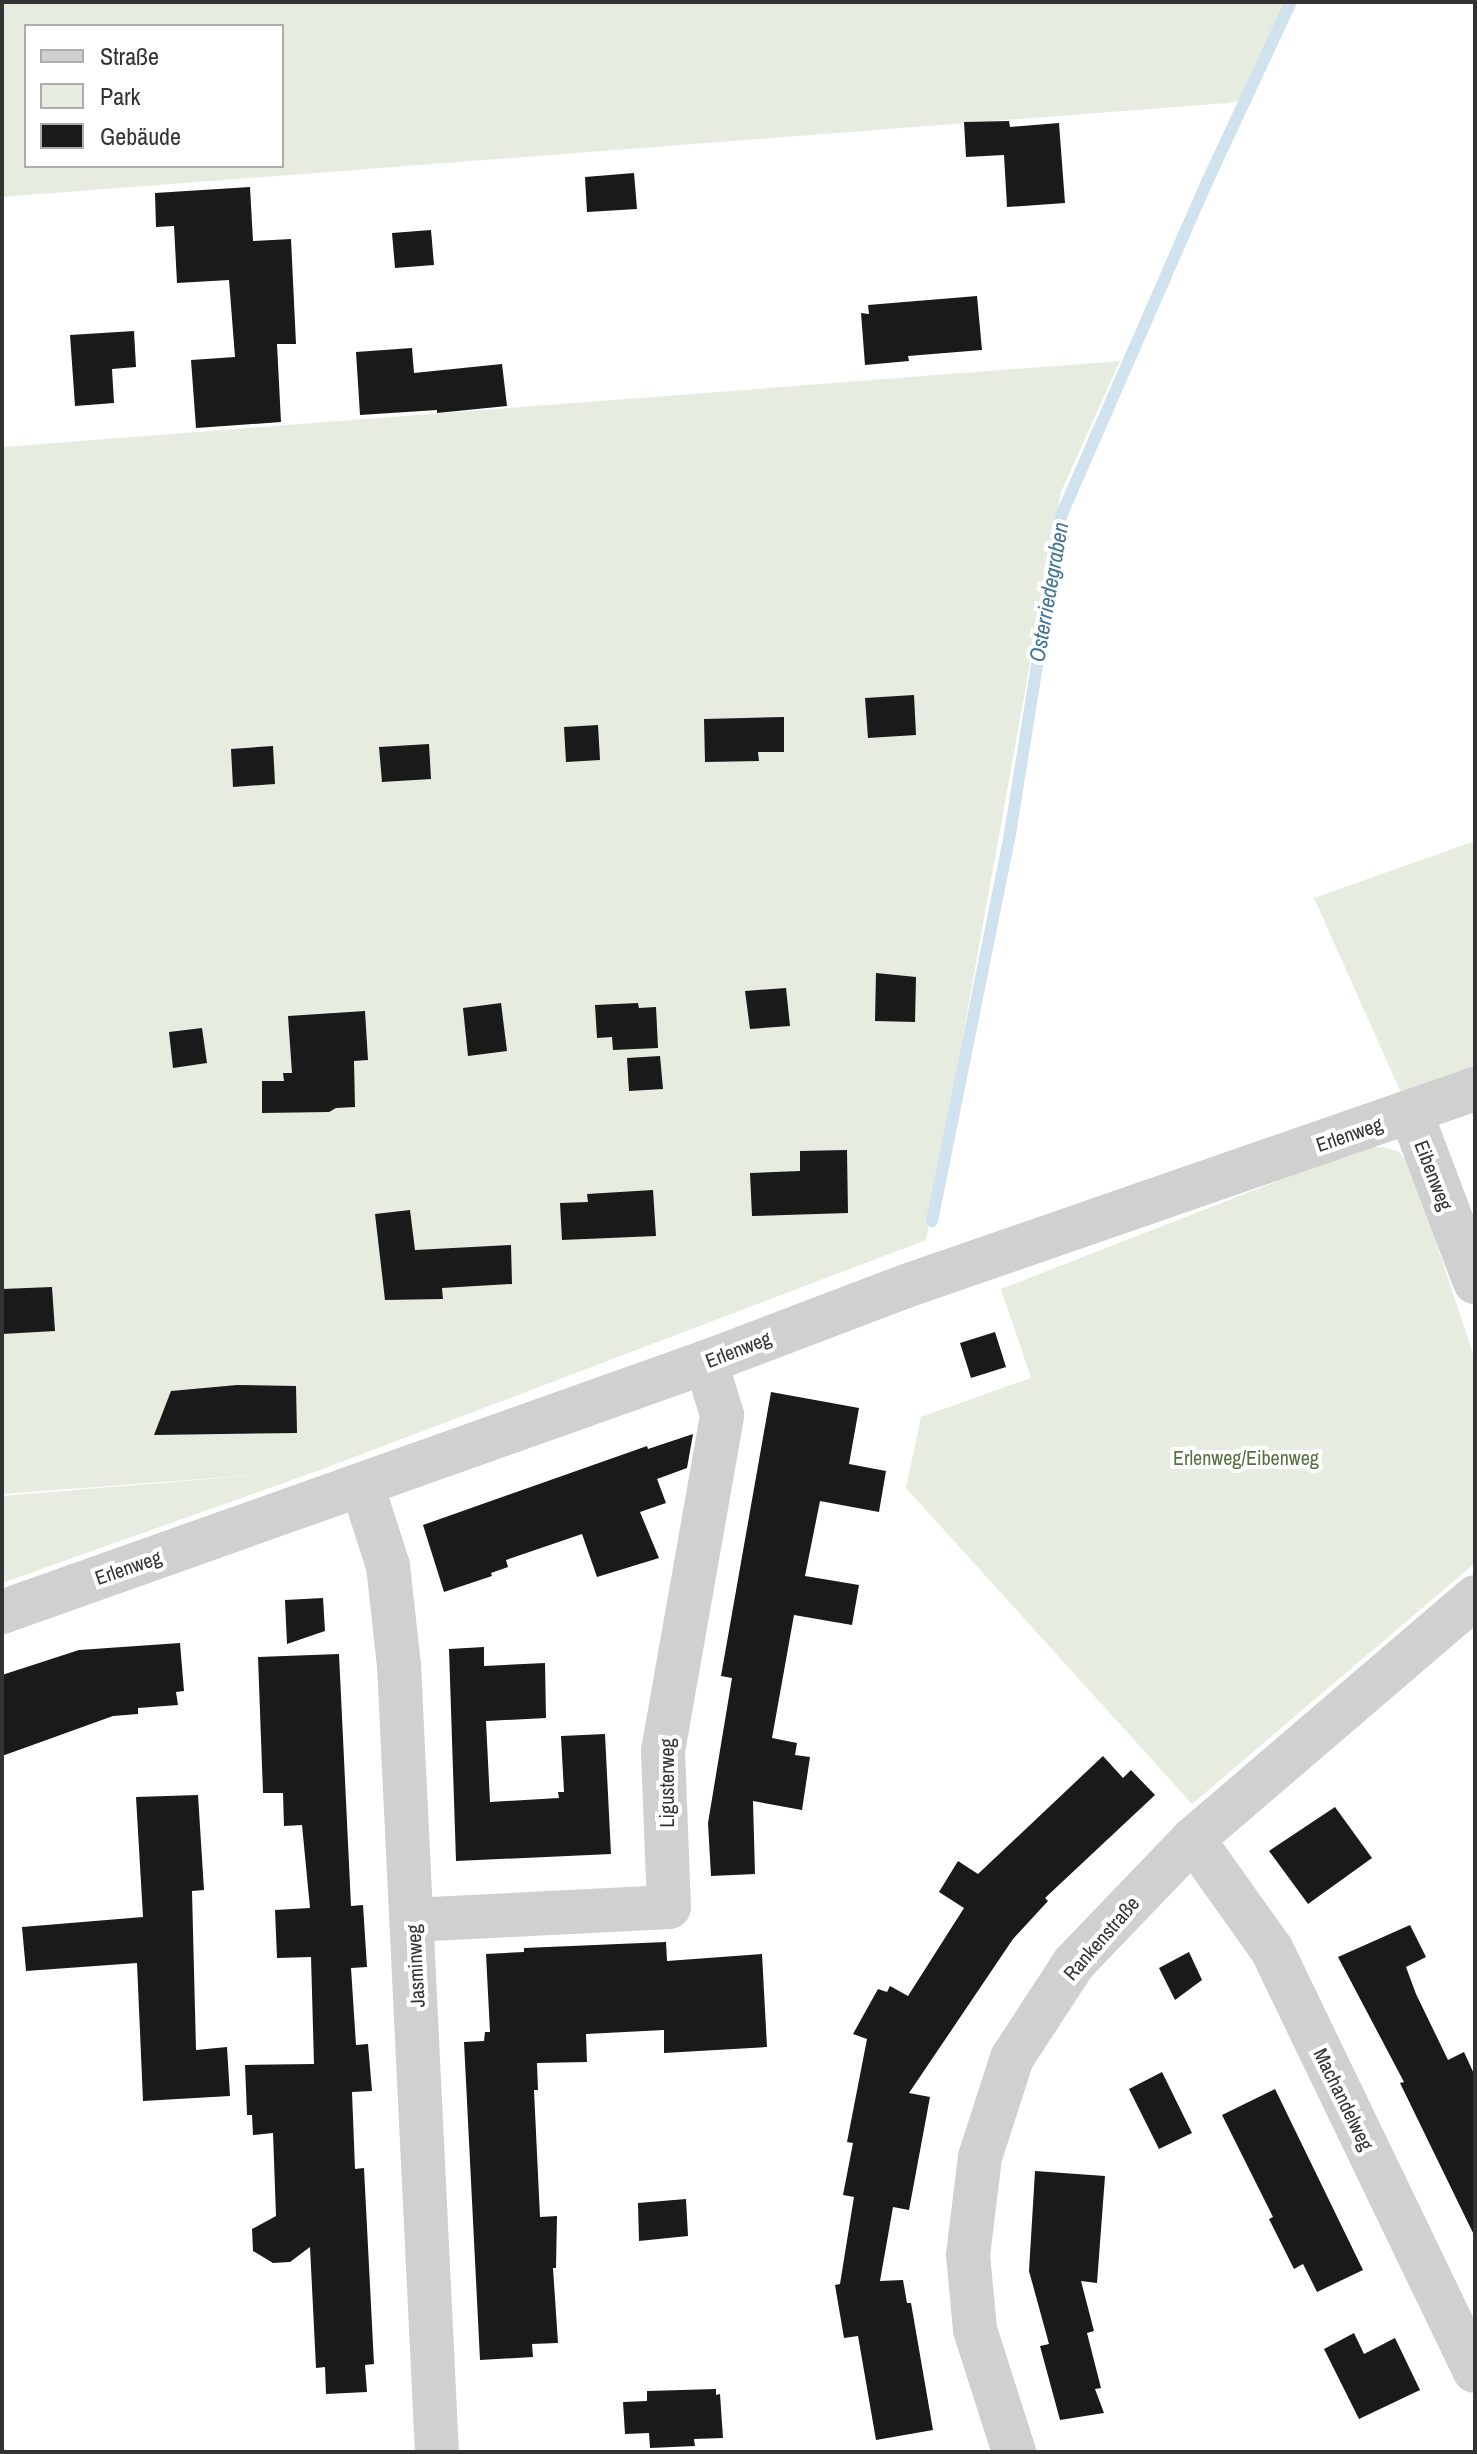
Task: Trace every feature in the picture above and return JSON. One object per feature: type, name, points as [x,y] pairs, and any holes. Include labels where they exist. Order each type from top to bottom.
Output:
[{"type":"street","name":"Erlenweg","points":[[2,1612],[706,1362],[906,1286],[1475,1089]]},
{"type":"street","name":"Eibenweg","points":[[1411,1113],[1475,1282]]},
{"type":"street","name":"Ligusterweg","points":[[412,1920],[669,1907],[663,1751],[722,1415],[706,1362]]},
{"type":"street","name":"Jasminweg","points":[[362,1485],[388,1566],[399,1665],[437,2452]]},
{"type":"street","name":"Rankenstraße","points":[[1014,2452],[975,2330],[968,2255],[980,2157],[1012,2058],[1074,1963],[1193,1839],[1475,1597]]},
{"type":"street","name":"Machandelweg","points":[[1193,1839],[1272,1950],[1475,2371]]},
{"type":"green space","points":[[2,2],[1292,2],[1241,100],[2,197]]},
{"type":"green space","points":[[1120,361],[1061,492],[926,1240],[320,1470],[2,1583],[2,1496],[296,1472],[2,1494],[2,447]]},
{"type":"green space","points":[[1475,841],[1475,1090],[1410,1113],[1314,898]]},
{"type":"green space","name":"Erlenweg/Eibenweg","points":[[1384,1147],[1399,1152],[1411,1167],[1475,1359],[1475,1563],[1192,1804],[906,1488],[921,1417],[1031,1378],[1001,1289],[1362,1148]]},
{"type":"building","points":[[1009,121],[1010,127],[1059,123],[1065,203],[1007,207],[1004,155],[966,157],[964,122]]},
{"type":"building","points":[[634,173],[637,209],[587,212],[585,177]]},
{"type":"building","points":[[250,187],[253,241],[291,239],[296,344],[277,344],[281,422],[196,428],[191,360],[235,357],[229,280],[177,283],[174,226],[156,227],[155,193]]},
{"type":"building","points":[[431,230],[434,265],[395,268],[392,233]]},
{"type":"building","points":[[977,296],[982,350],[908,356],[909,361],[865,365],[861,313],[869,314],[868,305]]},
{"type":"building","points":[[134,331],[136,367],[112,369],[114,403],[75,406],[70,335]]},
{"type":"building","points":[[412,348],[414,373],[502,364],[507,406],[437,413],[437,410],[360,415],[356,352]]},
{"type":"building","points":[[914,695],[916,735],[868,738],[865,698]]},
{"type":"building","points":[[784,717],[784,752],[758,752],[759,761],[705,762],[704,719]]},
{"type":"building","points":[[598,725],[600,760],[566,762],[564,727]]},
{"type":"building","points":[[429,744],[431,779],[382,782],[379,747]]},
{"type":"building","points":[[273,746],[275,784],[233,787],[231,749]]},
{"type":"building","points":[[876,973],[916,977],[915,1022],[875,1021]]},
{"type":"building","points":[[786,988],[790,1026],[750,1029],[745,991]]},
{"type":"building","points":[[501,1003],[507,1051],[468,1056],[463,1008]]},
{"type":"building","points":[[638,1003],[639,1008],[656,1007],[658,1048],[613,1050],[612,1037],[597,1038],[595,1005]]},
{"type":"building","points":[[365,1011],[368,1060],[354,1061],[355,1107],[336,1108],[329,1112],[262,1113],[262,1081],[284,1081],[283,1073],[292,1073],[288,1016]]},
{"type":"building","points":[[202,1028],[207,1063],[173,1068],[169,1032]]},
{"type":"building","points":[[660,1056],[663,1089],[629,1091],[627,1058]]},
{"type":"building","points":[[847,1150],[848,1213],[752,1216],[750,1173],[800,1171],[800,1151]]},
{"type":"building","points":[[653,1190],[656,1236],[562,1240],[560,1203],[588,1202],[587,1194]]},
{"type":"building","points":[[410,1210],[415,1250],[511,1245],[512,1284],[442,1288],[443,1299],[385,1300],[375,1214]]},
{"type":"building","points":[[52,1287],[55,1331],[2,1334],[2,1289]]},
{"type":"building","points":[[995,1332],[1006,1367],[971,1378],[960,1343]]},
{"type":"building","points":[[237,1385],[296,1386],[297,1433],[154,1435],[171,1391]]},
{"type":"building","points":[[771,1392],[859,1408],[849,1464],[886,1471],[879,1512],[820,1501],[805,1576],[859,1585],[852,1625],[794,1615],[772,1738],[797,1743],[795,1755],[810,1757],[802,1810],[753,1801],[755,1874],[711,1876],[708,1823],[732,1678],[721,1676]]},
{"type":"building","points":[[693,1434],[687,1468],[657,1479],[666,1503],[640,1512],[659,1558],[597,1577],[582,1534],[506,1560],[508,1567],[491,1573],[492,1576],[444,1592],[423,1525],[647,1446],[648,1449]]},
{"type":"building","points":[[323,1598],[325,1631],[287,1644],[285,1600]]},
{"type":"building","points":[[180,1643],[184,1691],[176,1692],[178,1705],[138,1708],[138,1714],[113,1716],[2,1756],[2,1675],[79,1650]]},
{"type":"building","points":[[484,1647],[484,1666],[545,1663],[546,1718],[486,1721],[490,1802],[559,1798],[558,1792],[564,1792],[561,1736],[605,1734],[611,1854],[456,1861],[449,1649]]},
{"type":"building","points":[[339,1654],[351,1906],[363,1905],[367,1967],[351,1968],[356,2045],[368,2044],[372,2091],[352,2092],[355,2169],[364,2168],[374,2364],[365,2365],[367,2392],[326,2394],[325,2367],[316,2368],[310,2247],[290,2262],[273,2263],[253,2251],[252,2229],[276,2216],[273,2133],[253,2135],[252,2115],[247,2115],[245,2065],[314,2064],[311,1957],[277,1958],[275,1910],[310,1908],[302,1825],[284,1826],[283,1793],[263,1793],[258,1657]]},
{"type":"building","points":[[1103,1756],[1123,1778],[1131,1770],[1155,1795],[1045,1898],[1048,1901],[1013,1939],[909,2093],[930,2097],[909,2210],[893,2207],[880,2281],[903,2280],[907,2303],[911,2303],[933,2430],[876,2440],[858,2336],[844,2338],[835,2285],[840,2284],[854,2197],[843,2195],[853,2143],[847,2142],[867,2039],[853,2034],[878,1989],[887,1992],[890,1986],[908,1996],[964,1908],[939,1892],[958,1861],[978,1874]]},
{"type":"building","points":[[198,1795],[204,1890],[192,1891],[196,2050],[227,2047],[230,2096],[143,2101],[137,1963],[26,1971],[22,1927],[143,1917],[136,1797]]},
{"type":"building","points":[[1335,1807],[1372,1858],[1308,1904],[1269,1851]]},
{"type":"building","points":[[1410,1925],[1426,1957],[1406,1967],[1416,1994],[1448,2060],[1464,2052],[1475,2076],[1475,2237],[1400,2083],[1404,2082],[1338,1957]]},
{"type":"building","points":[[666,1942],[667,1961],[762,1954],[767,2047],[664,2053],[664,2030],[586,2034],[587,2062],[537,2063],[538,2090],[534,2090],[540,2217],[557,2216],[556,2268],[553,2268],[558,2343],[532,2344],[533,2357],[480,2360],[464,2042],[484,2041],[485,2032],[490,2032],[486,1954],[524,1952],[524,1948]]},
{"type":"building","points":[[1189,1952],[1202,1980],[1175,2000],[1159,1968]]},
{"type":"building","points":[[1162,2072],[1192,2133],[1159,2149],[1129,2089]]},
{"type":"building","points":[[1275,2089],[1363,2270],[1317,2292],[1303,2264],[1294,2269],[1269,2219],[1273,2217],[1222,2115]]},
{"type":"building","points":[[1035,2171],[1105,2176],[1097,2283],[1081,2281],[1094,2331],[1087,2333],[1101,2388],[1095,2389],[1104,2413],[1060,2420],[1040,2346],[1049,2344],[1029,2271]]},
{"type":"building","points":[[686,2199],[688,2236],[639,2241],[638,2203]]},
{"type":"building","points":[[1354,2333],[1364,2354],[1395,2338],[1420,2390],[1359,2419],[1324,2349]]},
{"type":"building","points":[[716,2389],[716,2395],[720,2394],[723,2438],[694,2439],[695,2446],[650,2448],[649,2433],[625,2434],[623,2402],[647,2401],[647,2391]]},
{"type":"waterway","name":"Osterriedegraben","points":[[932,1221],[1009,840],[1061,516],[1207,182],[1291,2]]}]
